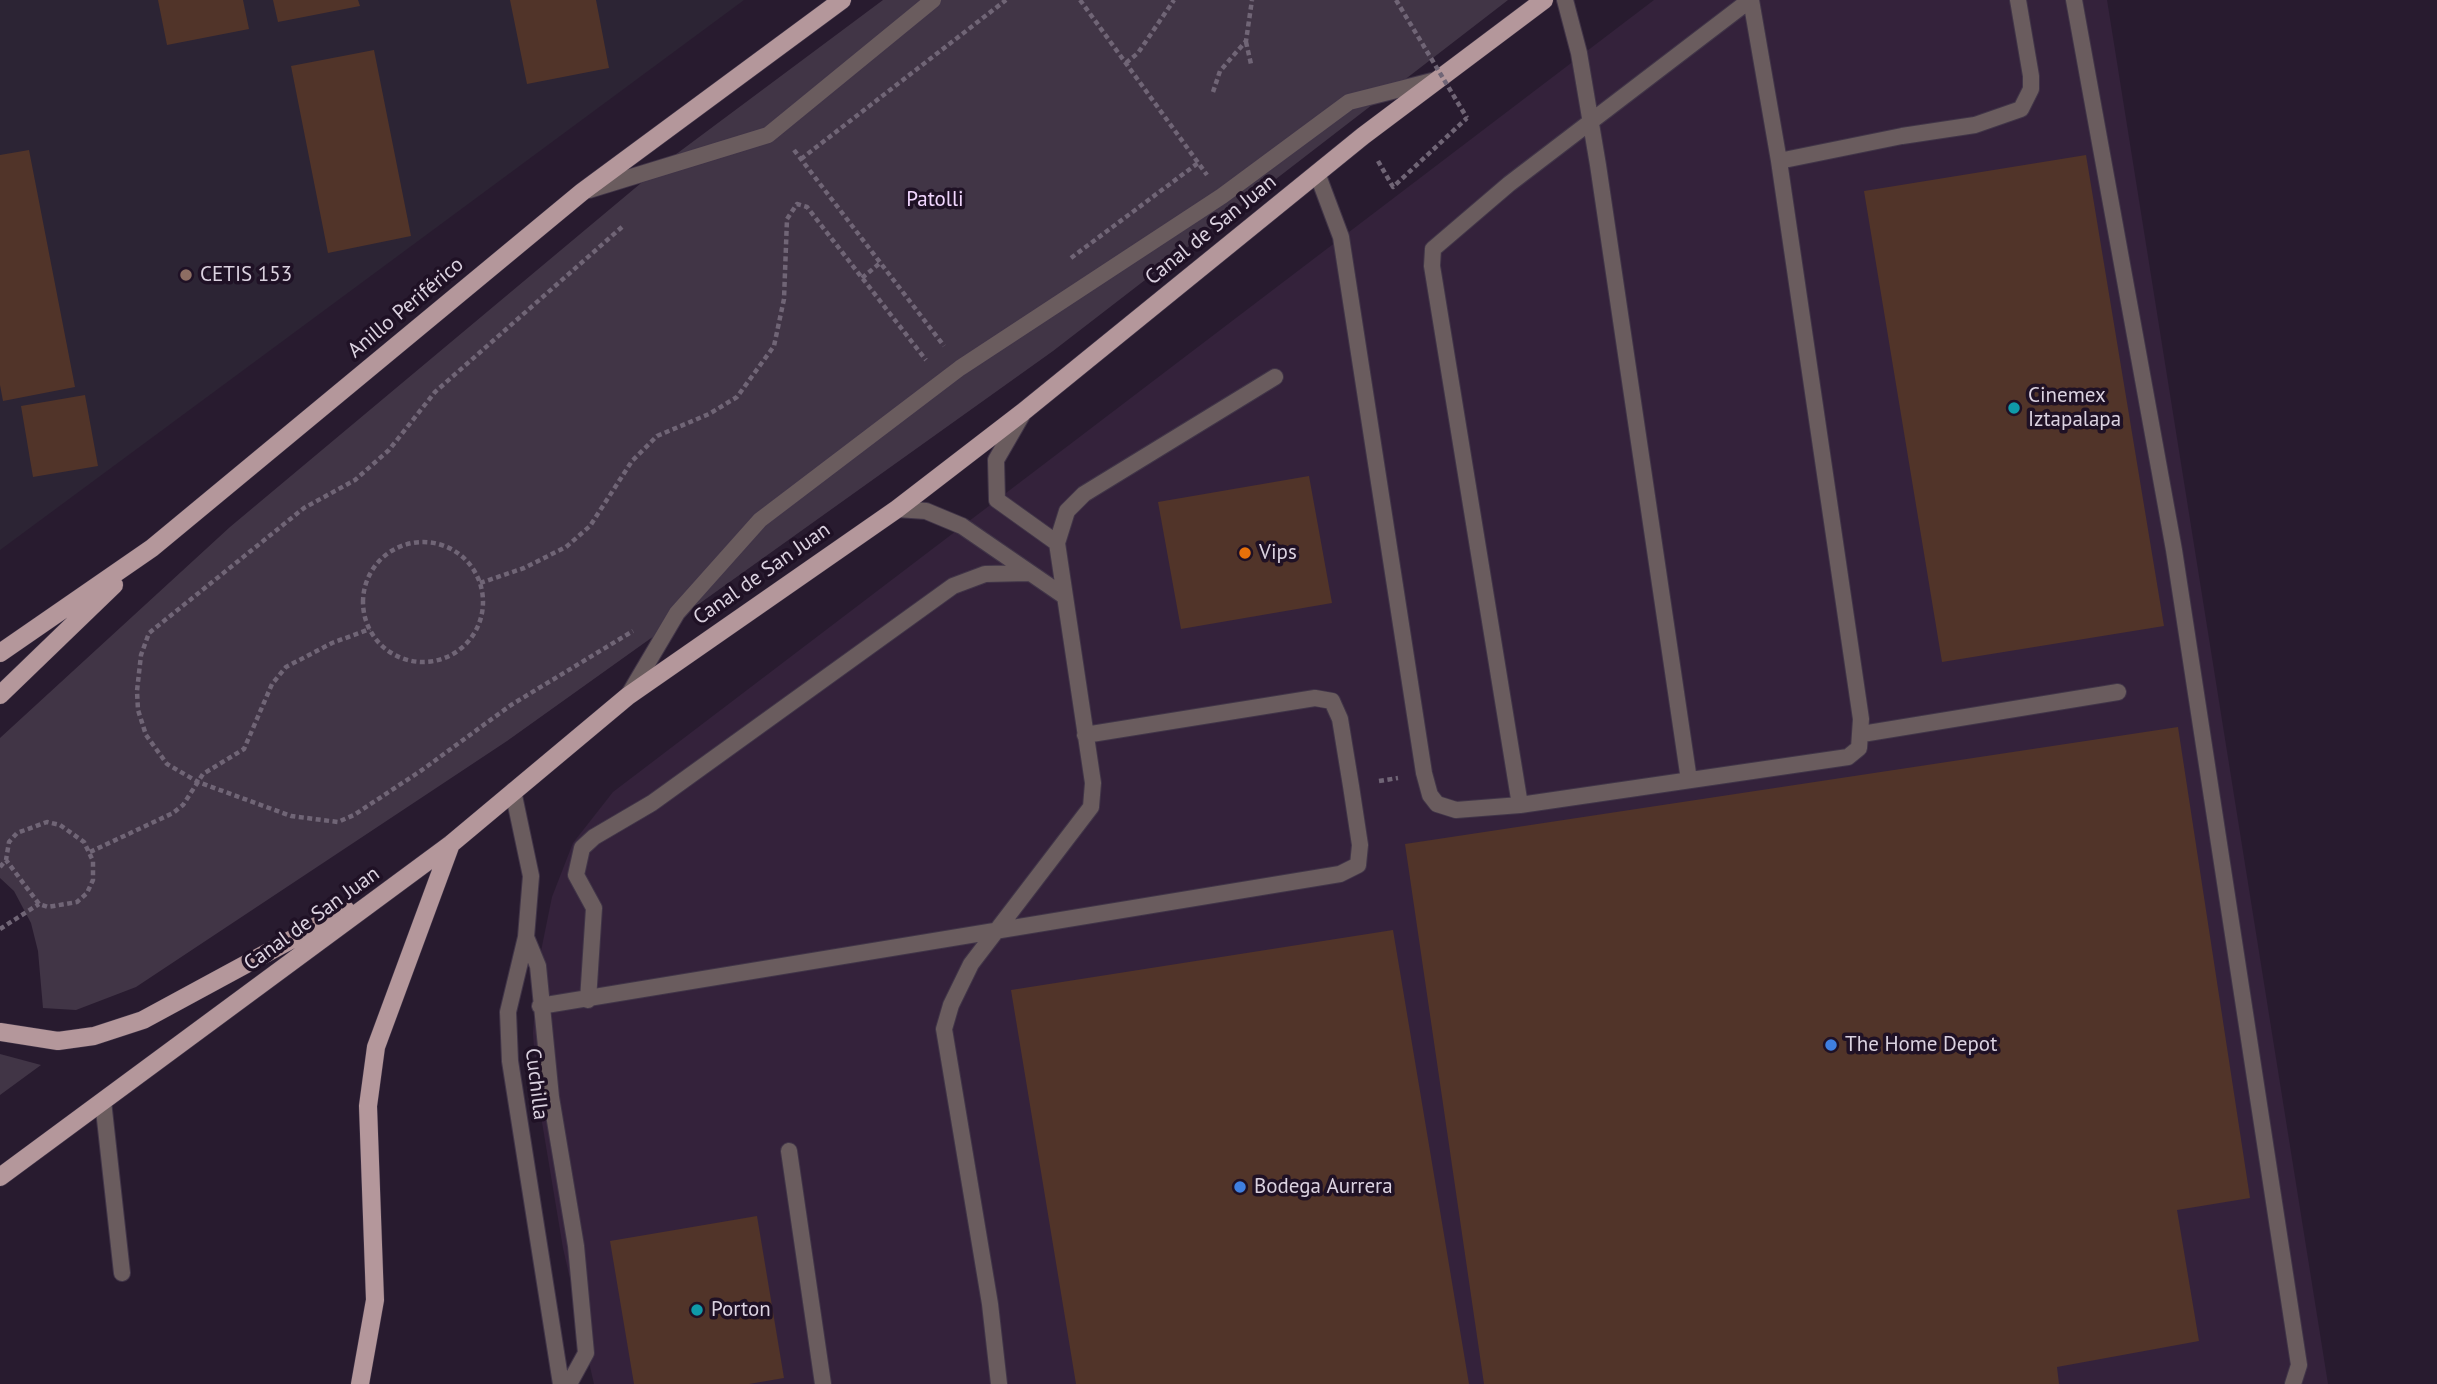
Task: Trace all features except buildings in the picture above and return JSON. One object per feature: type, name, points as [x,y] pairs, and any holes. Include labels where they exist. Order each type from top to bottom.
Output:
[{"type":"main road","name":"Anillo Periférico","points":[[0,653],[152,548],[582,192],[842,0]]},
{"type":"main road","name":"Canal de San Juan","points":[[0,1177],[451,844],[628,696],[897,509],[1023,412],[1318,173],[1544,0]]},
{"type":"main road","points":[[0,695],[152,548]]},
{"type":"main road","points":[[360,1384],[375,1300],[368,1106],[376,1047],[451,844]]},
{"type":"main road","points":[[0,1032],[58,1041],[94,1036],[144,1020],[403,880]]},
{"type":"lane","points":[[582,192],[768,135],[933,0]]},
{"type":"lane","points":[[1565,0],[1590,121],[1689,780]]},
{"type":"lane","points":[[1318,173],[1340,237],[1424,773],[1430,795],[1446,809],[1520,805],[1848,757],[1859,748],[1862,734],[1779,162],[1750,0],[1590,121],[1433,249],[1432,266],[1520,805]]},
{"type":"lane","points":[[1779,162],[1902,136],[1975,125],[2021,109],[2031,89],[2031,76],[2018,0]]},
{"type":"lane","points":[[2074,0],[2178,577],[2299,1366],[2293,1384]]},
{"type":"lane","points":[[628,696],[677,613],[760,520],[960,368],[1222,196],[1349,102],[1445,77]]},
{"type":"lane","points":[[999,1384],[988,1292],[944,1029],[959,986],[994,931],[1091,807],[1093,783],[1057,544],[1067,510],[1084,494],[1275,377]]},
{"type":"lane","points":[[1023,412],[996,460],[997,500],[1057,544]]},
{"type":"lane","points":[[897,509],[926,511],[962,526],[1064,596]]},
{"type":"lane","points":[[588,1000],[594,908],[576,875],[582,848],[652,803],[953,586],[985,574],[1028,573]]},
{"type":"lane","points":[[1862,734],[2118,692]]},
{"type":"lane","points":[[540,1006],[1350,870],[1358,865],[1361,856],[1351,786],[1338,709],[1332,701],[1324,698],[1085,735]]},
{"type":"lane","name":"Cuchilla","points":[[513,791],[531,876],[526,937],[508,1012],[510,1061],[561,1384]]},
{"type":"lane","points":[[526,937],[538,966],[551,1097],[576,1245],[586,1353],[569,1384]]},
{"type":"lane","points":[[103,1101],[122,1273]]},
{"type":"lane","points":[[789,1151],[823,1384]]},
{"type":"path","points":[[801,159],[1006,0]]},
{"type":"path","points":[[1080,0],[1222,196]]},
{"type":"path","points":[[1126,63],[1138,53],[1174,0]]},
{"type":"path","points":[[1251,64],[1246,41],[1252,0]]},
{"type":"path","points":[[1393,187],[1467,118],[1396,0]]},
{"type":"path","points":[[1213,92],[1220,71],[1246,41]]},
{"type":"path","points":[[776,127],[960,368]]},
{"type":"path","points":[[480,583],[524,568],[566,547],[590,526],[632,461],[657,436],[709,414],[737,397],[774,346],[784,299],[787,219],[797,204],[807,207],[929,366]]},
{"type":"path","points":[[622,227],[435,392],[388,450],[355,480],[304,508],[149,633],[141,655],[136,691],[138,710],[146,735],[167,764],[198,782],[291,816],[338,822],[354,816],[511,705],[610,648],[640,626]]},
{"type":"path","points":[[862,278],[880,263]]},
{"type":"path","points":[[409,543],[444,545],[466,561],[480,583],[484,601],[481,619],[462,649],[446,657],[429,662],[411,661],[394,654],[380,643],[370,629],[364,611],[364,593],[378,561],[392,550],[409,543]]},
{"type":"path","points":[[90,852],[173,813],[183,805],[211,768],[244,750],[272,684],[286,667],[332,643],[370,629]]},
{"type":"path","points":[[1351,786],[1424,773]]},
{"type":"path","points":[[0,867],[6,860],[9,842],[17,833],[29,826],[47,822],[60,825],[75,834],[90,852],[94,872],[87,893],[77,902],[58,907],[39,904],[0,929]]},
{"type":"path","points":[[6,860],[39,904]]},
{"type":"shaded area","name":"CETIS 153","points":[[0,0],[744,0],[0,550]]},
{"type":"shaded area","points":[[1654,0],[2107,0],[2328,1384],[594,1384],[563,1248],[537,1092],[533,1033],[538,966],[552,897],[573,843],[613,792]]},
{"type":"green space","name":"Patolli","points":[[883,0],[1508,0],[1053,351],[507,741],[136,987],[76,1010],[43,1008],[38,951],[31,923],[14,891],[0,878],[0,738],[230,527],[671,158]]},
{"type":"green space","points":[[0,1054],[41,1065],[0,1095]]},
{"type":"place","name":"CETIS 153","points":[[186,275]]},
{"type":"place","name":"Cinemex Iztapalapa","points":[[2014,408]]},
{"type":"place","name":"Vips","points":[[1245,553]]},
{"type":"place","name":"The Home Depot","points":[[1831,1045]]},
{"type":"place","name":"Bodega Aurrera","points":[[1240,1187]]},
{"type":"place","name":"Porton","points":[[697,1310]]}]
